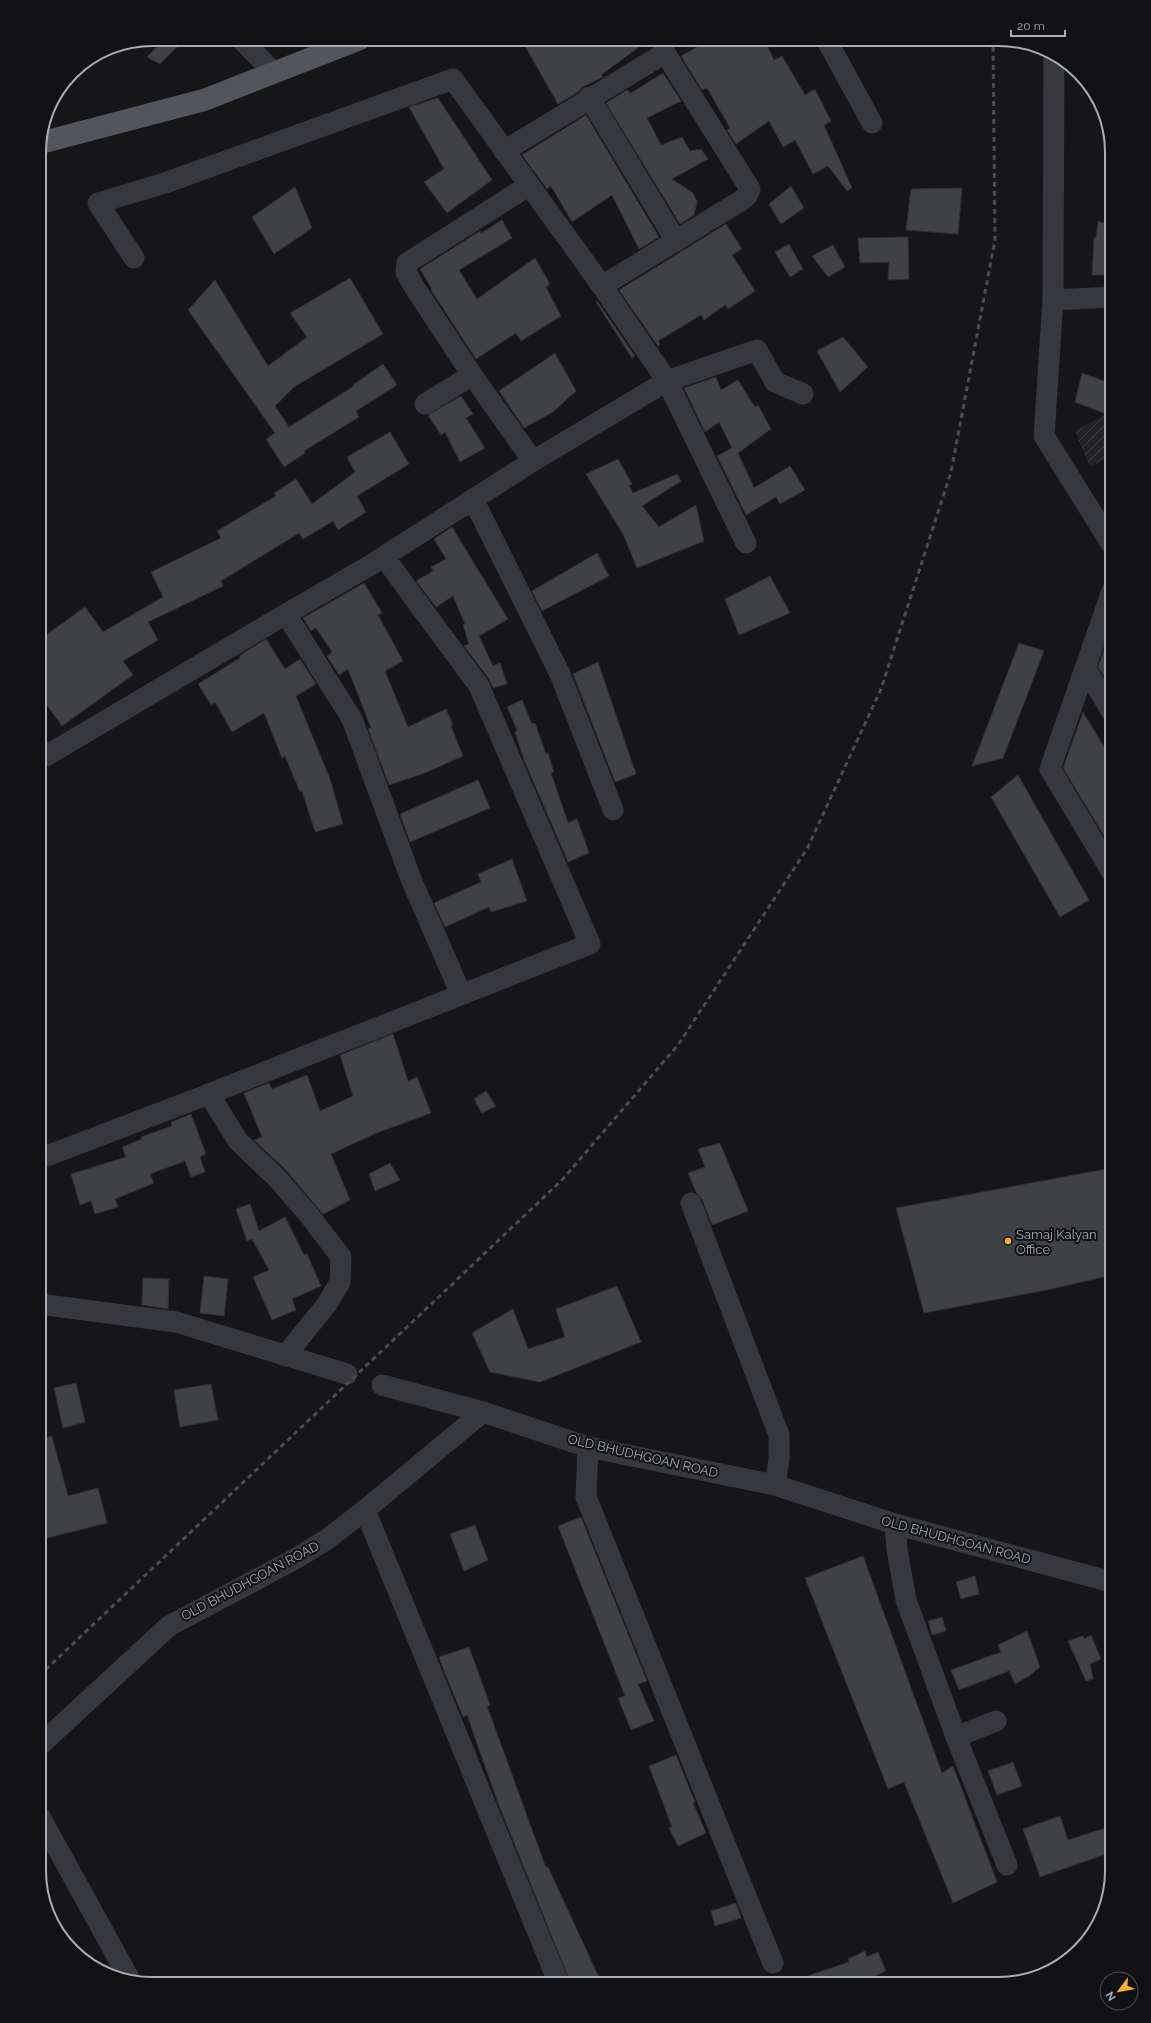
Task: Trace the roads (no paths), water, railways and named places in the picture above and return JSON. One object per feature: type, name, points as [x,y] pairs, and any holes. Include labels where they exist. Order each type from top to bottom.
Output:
[{"type":"main road","points":[[46,142],[204,100],[342,46]]},
{"type":"street","points":[[248,46],[274,73]]},
{"type":"street","points":[[504,151],[589,98],[663,46],[750,189],[747,196],[742,200],[602,286]]},
{"type":"street","points":[[830,46],[872,123]]},
{"type":"street","points":[[1054,62],[1053,300],[1044,436],[1105,534]]},
{"type":"street","points":[[134,258],[98,204],[165,183],[453,79],[528,186],[602,286],[667,381],[746,543]]},
{"type":"street","points":[[589,98],[676,241]]},
{"type":"street","points":[[528,186],[407,263],[406,272],[472,375],[533,461]]},
{"type":"street","points":[[1053,300],[1105,297]]},
{"type":"street","points":[[46,756],[384,557],[533,461],[667,381],[757,350],[775,382],[803,394]]},
{"type":"street","points":[[425,404],[472,375]]},
{"type":"street","points":[[474,499],[560,674],[612,810]]},
{"type":"street","points":[[46,1156],[209,1094],[590,944],[479,686],[384,557]]},
{"type":"street","points":[[1105,611],[1050,769],[1105,860]]},
{"type":"street","points":[[286,614],[352,719],[411,879],[461,994]]},
{"type":"street","points":[[1085,668],[1105,701]]},
{"type":"street","points":[[209,1094],[238,1141],[277,1178],[309,1215],[340,1257],[340,1282],[327,1304],[284,1356]]},
{"type":"street","points":[[691,1203],[779,1435],[779,1459],[775,1485]]},
{"type":"street","points":[[46,1305],[176,1322],[347,1374]]},
{"type":"street","points":[[382,1386],[483,1412]]},
{"type":"street","name":"OLD BHUDHGOAN ROAD","points":[[46,1740],[169,1626],[309,1551],[366,1510],[483,1412],[588,1447],[775,1485],[895,1524],[1105,1580]]},
{"type":"street","points":[[588,1447],[586,1497],[773,1963]]},
{"type":"street","points":[[366,1510],[556,1977]]},
{"type":"street","points":[[895,1524],[897,1548],[906,1600],[956,1737],[1007,1865]]},
{"type":"street","points":[[956,1737],[996,1721]]},
{"type":"street","points":[[46,1828],[127,1974]]},
{"type":"railway","points":[[46,1669],[562,1180],[678,1045],[807,849],[881,689],[951,472],[995,240],[993,46]]},
{"type":"place","name":"Samaj Kalyan Office","points":[[1008,1241]]}]
